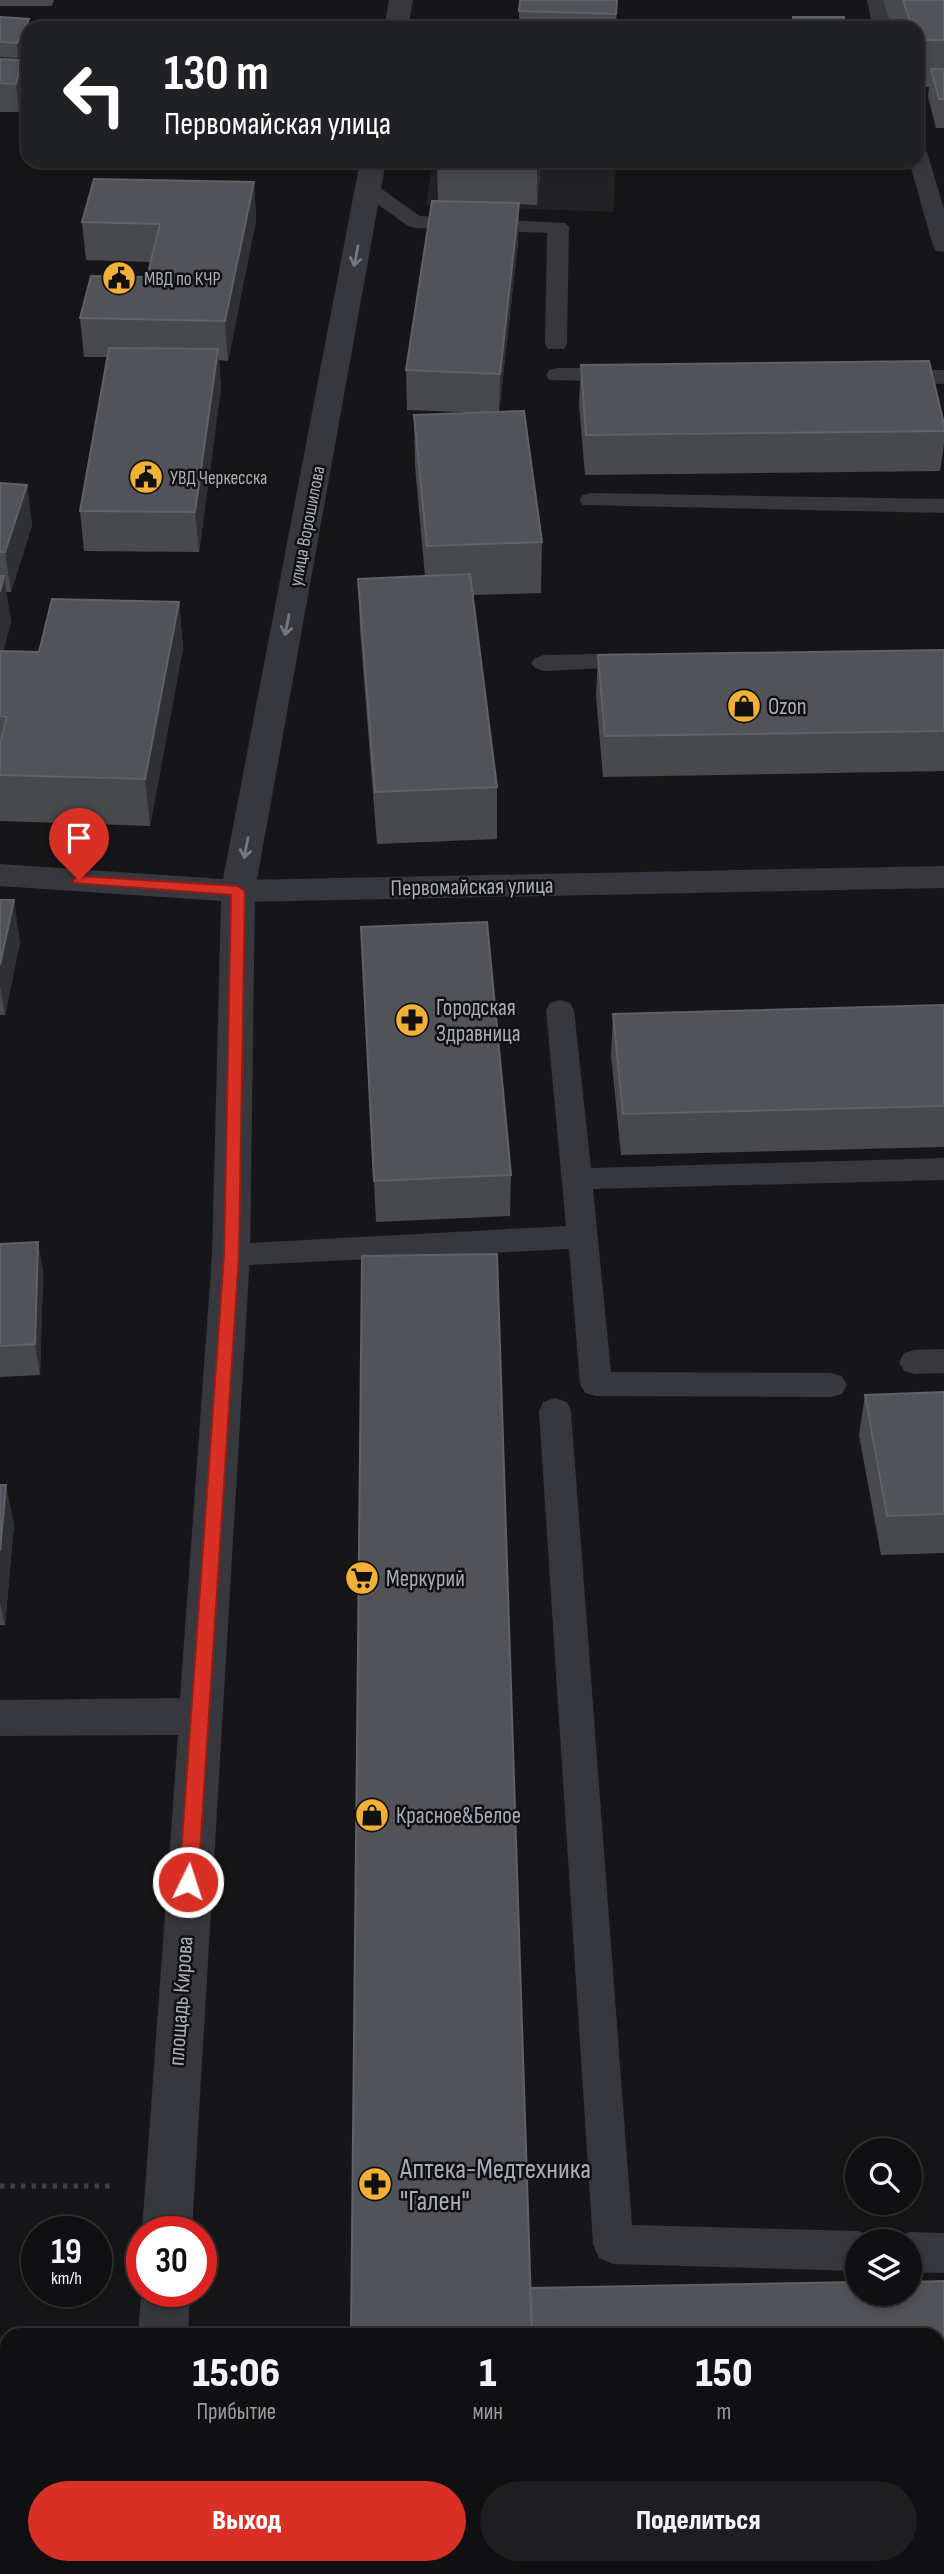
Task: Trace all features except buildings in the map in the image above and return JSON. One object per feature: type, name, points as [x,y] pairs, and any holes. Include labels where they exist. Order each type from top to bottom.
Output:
[{"type":"street","points":[[397,21],[401,0]]},
{"type":"street","name":"улица Ворошилова","points":[[238,891],[371,175]]},
{"type":"street","name":"Первомайская улица","points":[[0,875],[238,891],[944,877]]},
{"type":"street","name":"площадь Кирова","points":[[167,2216],[232,1255],[238,891]]},
{"type":"street","points":[[0,1718],[199,1716]]},
{"type":"street","points":[[163,2328],[164,2307]]},
{"type":"lane","points":[[876,0],[881,21]]},
{"type":"lane","points":[[928,164],[944,246]]},
{"type":"lane","points":[[371,175],[415,222],[558,228],[555,345]]},
{"type":"lane","points":[[557,375],[640,375]]},
{"type":"lane","points":[[861,376],[944,377]]},
{"type":"lane","points":[[591,500],[944,506]]},
{"type":"lane","points":[[544,663],[668,660]]},
{"type":"lane","points":[[560,1010],[596,1384],[831,1385]]},
{"type":"lane","points":[[578,1179],[944,1169]]},
{"type":"lane","points":[[232,1255],[583,1237]]},
{"type":"lane","points":[[555,1411],[612,2244],[845,2250]]},
{"type":"lane","points":[[922,2252],[944,2253]]},
{"type":"path","points":[[0,2186],[168,2187]]},
{"type":"shaded area","points":[[432,168],[616,168],[613,212],[426,205]]},
{"type":"place","name":"МВД по КЧР","points":[[119,278]]},
{"type":"place","name":"УВД Черкесска","points":[[146,477]]},
{"type":"place","name":"Ozon","points":[[744,706]]},
{"type":"place","name":"Городская Здравница","points":[[412,1020]]},
{"type":"place","name":"Меркурий","points":[[362,1578]]},
{"type":"place","name":"Красное&Белое","points":[[372,1815]]},
{"type":"place","name":"Аптека-Медтехника \"Гален\"","points":[[375,2184]]},
{"type":"route","points":[[79,880],[238,891],[232,1255],[188,1882]]}]
